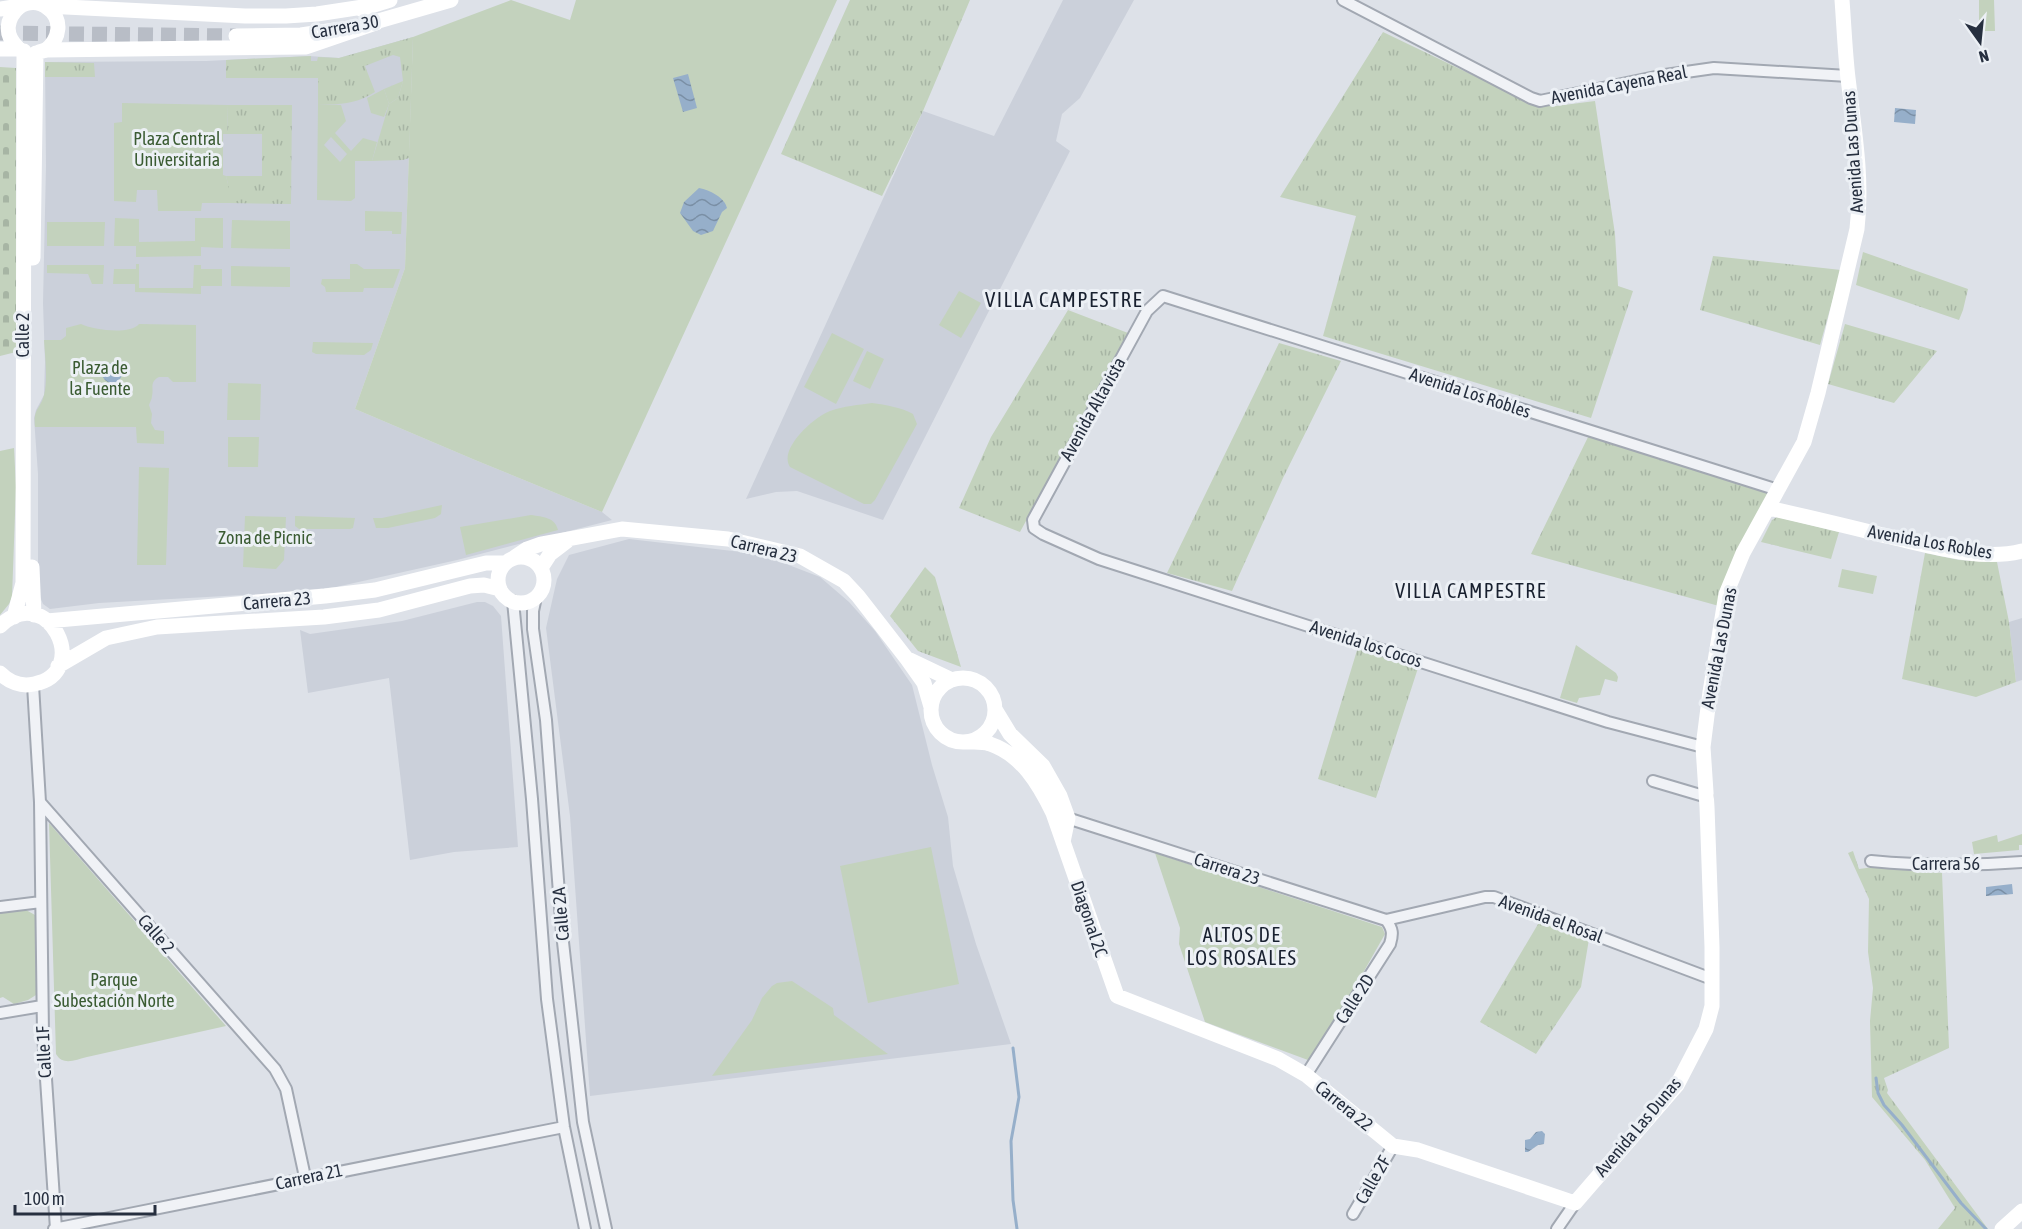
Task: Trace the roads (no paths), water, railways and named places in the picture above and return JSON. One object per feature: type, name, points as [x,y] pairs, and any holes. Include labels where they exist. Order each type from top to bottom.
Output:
[{"type":"street","name":"Carrera 30","points":[[390,0],[327,18],[236,30],[301,35],[376,23],[451,0]]},
{"type":"street","name":"Avenida Cayena Real","points":[[1343,0],[1457,61],[1531,98],[1540,100],[1554,99],[1630,81],[1714,68],[1848,76]]},
{"type":"street","name":"Avenida Las Dunas","points":[[1575,1203],[1677,1085],[1706,1029],[1712,1006],[1707,797],[1703,747],[1726,594],[1743,553],[1804,442],[1857,229],[1859,210],[1857,153],[1842,0]]},
{"type":"street","points":[[0,9],[34,2],[47,7],[276,16],[317,14],[369,6]]},
{"type":"street","points":[[19,6],[9,20],[9,36],[28,50]]},
{"type":"street","points":[[28,50],[56,39],[57,17],[47,7]]},
{"type":"street","points":[[0,49],[306,47],[376,23]]},
{"type":"street","name":"Calle 2","points":[[28,50],[32,581],[41,618]]},
{"type":"street","name":"Calle 2","points":[[14,617],[23,583],[28,163]]},
{"type":"street","name":"Avenida Los Robles","points":[[1163,296],[1778,490]]},
{"type":"street","name":"Avenida Altavista","points":[[1034,528],[1033,520],[1147,311],[1163,296]]},
{"type":"street","name":"Avenida Los Robles","points":[[1769,508],[1925,545],[2002,555],[2022,550]]},
{"type":"street","name":"Avenida los Cocos","points":[[1034,528],[1099,559],[1588,716],[1703,747]]},
{"type":"street","name":"Carrera 23","points":[[14,617],[24,614],[41,618],[325,596],[375,590],[486,563],[510,560],[527,549],[573,537],[631,529],[728,539],[800,555],[844,581],[924,683],[931,707]]},
{"type":"street","name":"Carrera 23","points":[[541,568],[555,549],[573,537]]},
{"type":"street","points":[[521,556],[533,560],[541,568],[543,586],[536,597],[523,602],[513,601],[500,589],[498,578],[510,560],[521,556]]},
{"type":"street","name":"Carrera 23","points":[[33,685],[48,678],[58,666],[106,638],[157,627],[324,617],[379,610],[470,586],[484,585],[500,589]]},
{"type":"street","name":"Calle 2A","points":[[536,597],[533,629],[546,720],[562,933],[583,1122],[606,1229]]},
{"type":"street","name":"Calle 2A","points":[[513,601],[532,799],[547,999],[564,1127],[585,1229]]},
{"type":"street","points":[[0,626],[14,617]]},
{"type":"street","points":[[41,618],[55,628],[62,642],[62,657],[58,666]]},
{"type":"street","name":"Carrera 23","points":[[907,659],[952,680]]},
{"type":"street","points":[[0,673],[14,683],[33,685],[40,802]]},
{"type":"street","points":[[1053,813],[1034,777],[1008,753],[988,743],[955,741],[936,729],[931,707],[937,690],[952,680],[968,678],[982,684],[992,696],[996,711],[1010,734],[1043,766],[1060,796],[1068,818],[1063,842]]},
{"type":"street","points":[[966,742],[983,735],[994,720],[996,711]]},
{"type":"street","points":[[1653,781],[1707,797]]},
{"type":"street","name":"Calle 2","points":[[40,802],[275,1069],[286,1089],[306,1178]]},
{"type":"street","name":"Calle 1F","points":[[40,802],[42,1006],[55,1229]]},
{"type":"street","name":"Carrera 23","points":[[1053,813],[1386,920]]},
{"type":"street","name":"Diagonal 2C","points":[[1053,813],[1117,996]]},
{"type":"street","name":"Carrera 56","points":[[1871,861],[1950,866],[2022,861]]},
{"type":"street","name":"Avenida el Rosal","points":[[1386,920],[1485,897],[1494,897],[1712,979]]},
{"type":"street","points":[[0,907],[41,902]]},
{"type":"street","name":"Calle 2D","points":[[1306,1075],[1390,944],[1392,928],[1386,920]]},
{"type":"street","name":"Carrera 22","points":[[1117,996],[1278,1059],[1306,1075],[1393,1146],[1418,1150],[1575,1203]]},
{"type":"street","points":[[0,1013],[42,1006]]},
{"type":"street","name":"Carrera 21","points":[[55,1229],[564,1127]]},
{"type":"street","name":"Calle 2F","points":[[1353,1214],[1393,1146]]},
{"type":"street","points":[[1557,1229],[1575,1203]]},
{"type":"street","points":[[2002,1229],[2022,1211]]},
{"type":"water","points":[[688,74],[697,108],[683,112],[673,78]]},
{"type":"water","points":[[1895,108],[1916,110],[1915,124],[1894,122]]},
{"type":"water","points":[[699,188],[716,195],[726,204],[727,208],[722,212],[713,231],[701,235],[693,231],[680,213],[684,202]]},
{"type":"water","points":[[112,363],[119,366],[122,373],[119,380],[112,383],[105,380],[102,373],[105,366]]},
{"type":"water","points":[[2012,884],[2013,894],[1986,896],[1986,887]]},
{"type":"water","points":[[1542,1131],[1545,1134],[1544,1144],[1525,1152],[1525,1140],[1530,1139],[1536,1132]]},
{"type":"waterway","points":[[1013,1048],[1019,1097],[1011,1141],[1013,1200],[1017,1229]]},
{"type":"waterway","points":[[1876,1078],[1878,1093],[1884,1105],[1961,1203],[1986,1229]]},
{"type":"tunnel","points":[[0,33],[236,36]]},
{"type":"district","name":"VILLA CAMPESTRE","points":[[1064,300]]},
{"type":"district","name":"VILLA CAMPESTRE","points":[[1471,591]]},
{"type":"district","name":"ALTOS DE LOS ROSALES","points":[[1242,946]]},
{"type":"park label","name":"Plaza Central Universitaria","points":[[177,149]]},
{"type":"park label","name":"Plaza de la Fuente","points":[[100,378]]},
{"type":"park label","name":"Zona de Picnic","points":[[265,538]]},
{"type":"park label","name":"Parque Subestación Norte","points":[[114,990]]}]
